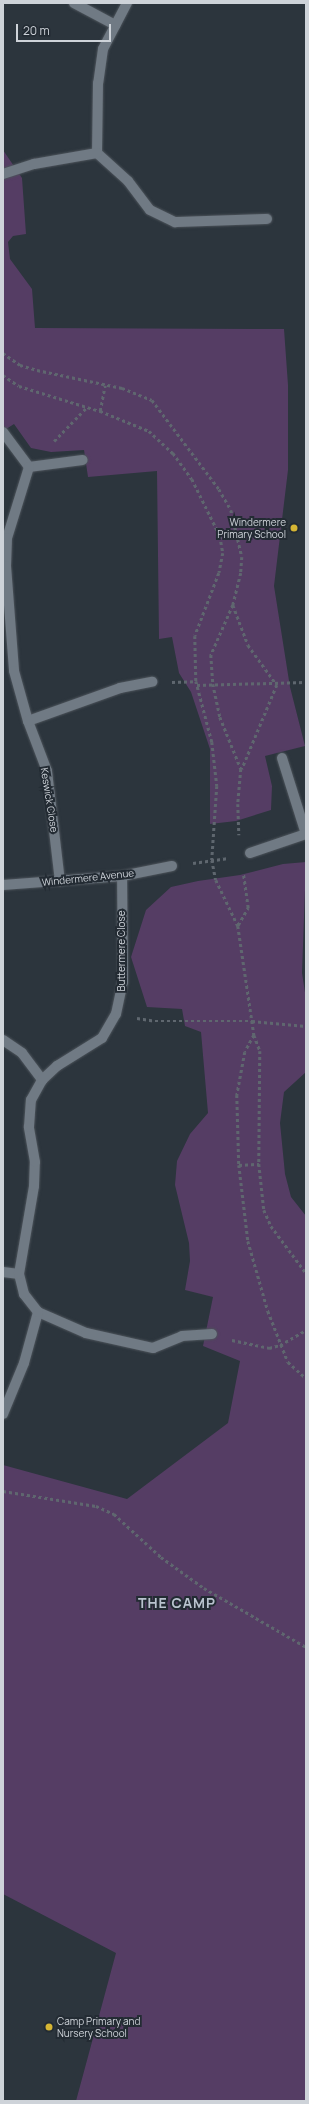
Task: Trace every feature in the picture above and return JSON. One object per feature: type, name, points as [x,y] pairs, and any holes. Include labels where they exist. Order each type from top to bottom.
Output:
[{"type":"street","points":[[74,3],[115,25]]},
{"type":"street","points":[[127,3],[103,49],[98,83],[97,153],[128,181],[150,210],[175,222],[267,219]]},
{"type":"street","points":[[3,174],[34,164],[97,153]]},
{"type":"street","points":[[4,432],[29,467],[83,460]]},
{"type":"street","name":"Keswick Close","points":[[29,467],[7,538],[4,566],[14,671],[28,721],[47,771],[60,881]]},
{"type":"street","points":[[28,721],[120,688],[152,682]]},
{"type":"street","points":[[245,854],[306,834],[282,758]]},
{"type":"street","name":"Windermere Avenue","points":[[3,885],[122,876],[172,866]]},
{"type":"street","name":"Buttermere Close","points":[[122,876],[123,982],[121,1004],[102,1038],[57,1066],[42,1080],[32,1100],[29,1127],[35,1162],[34,1186],[19,1274],[24,1294],[38,1312],[86,1333],[154,1348],[182,1336],[212,1334]]},
{"type":"street","points":[[3,1040],[22,1053],[42,1080]]},
{"type":"street","points":[[3,1272],[19,1274]]},
{"type":"street","points":[[3,1414],[24,1363],[38,1312]]},
{"type":"path","points":[[3,352],[20,365],[137,392],[152,400],[222,494],[231,510],[242,557],[238,589],[233,605],[211,655],[213,684],[220,717],[241,769]]},
{"type":"path","points":[[3,375],[19,386],[100,411],[149,431],[173,453],[192,479],[220,536],[223,553],[219,573],[196,636],[197,685],[212,742],[217,786],[212,860],[216,880],[238,926],[254,1036],[260,1051],[259,1164],[264,1210],[271,1226],[306,1273]]},
{"type":"path","points":[[100,411],[105,385]]},
{"type":"path","points":[[29,467],[87,407]]},
{"type":"path","points":[[233,605],[248,645],[277,684]]},
{"type":"path","points":[[197,685],[277,684],[304,682]]},
{"type":"path","points":[[238,926],[248,908],[245,854],[238,804],[241,769],[277,684]]},
{"type":"path","points":[[172,866],[245,854]]},
{"type":"path","points":[[116,1014],[155,1021],[252,1021],[306,1026]]},
{"type":"path","points":[[254,1036],[245,1052],[237,1095],[239,1165],[248,1241],[280,1345],[288,1362],[306,1378]]},
{"type":"path","points":[[239,1165],[259,1164]]},
{"type":"path","points":[[212,1334],[269,1348],[280,1345],[306,1330]]},
{"type":"path","points":[[3,1492],[96,1506],[114,1514],[161,1557],[204,1588],[306,1647]]},
{"type":"shaded area","points":[[3,150],[22,178],[26,234],[13,236],[8,242],[10,259],[32,289],[35,328],[284,329],[288,385],[288,470],[274,586],[290,687],[305,746],[265,756],[272,786],[271,810],[236,821],[210,824],[210,749],[191,692],[179,673],[172,637],[159,639],[157,471],[88,477],[84,450],[51,452],[31,448],[14,424],[3,431]]},
{"type":"shaded area","points":[[306,862],[302,973],[306,999],[306,1072],[284,1092],[280,1123],[285,1174],[291,1197],[306,1216],[306,2101],[76,2101],[116,1953],[3,1894],[3,1465],[127,1499],[228,1423],[240,1361],[203,1346],[213,1297],[185,1290],[190,1261],[189,1243],[175,1185],[177,1161],[190,1134],[208,1113],[201,1032],[185,1026],[182,1009],[147,1007],[131,957],[146,910],[171,887],[198,881],[240,875],[283,864]]},
{"type":"place","name":"Windermere Primary School","points":[[294,528]]},
{"type":"place","name":"Camp Primary and Nursery School","points":[[49,2027]]},
{"type":"district","name":"THE CAMP","points":[[177,1603]]}]
